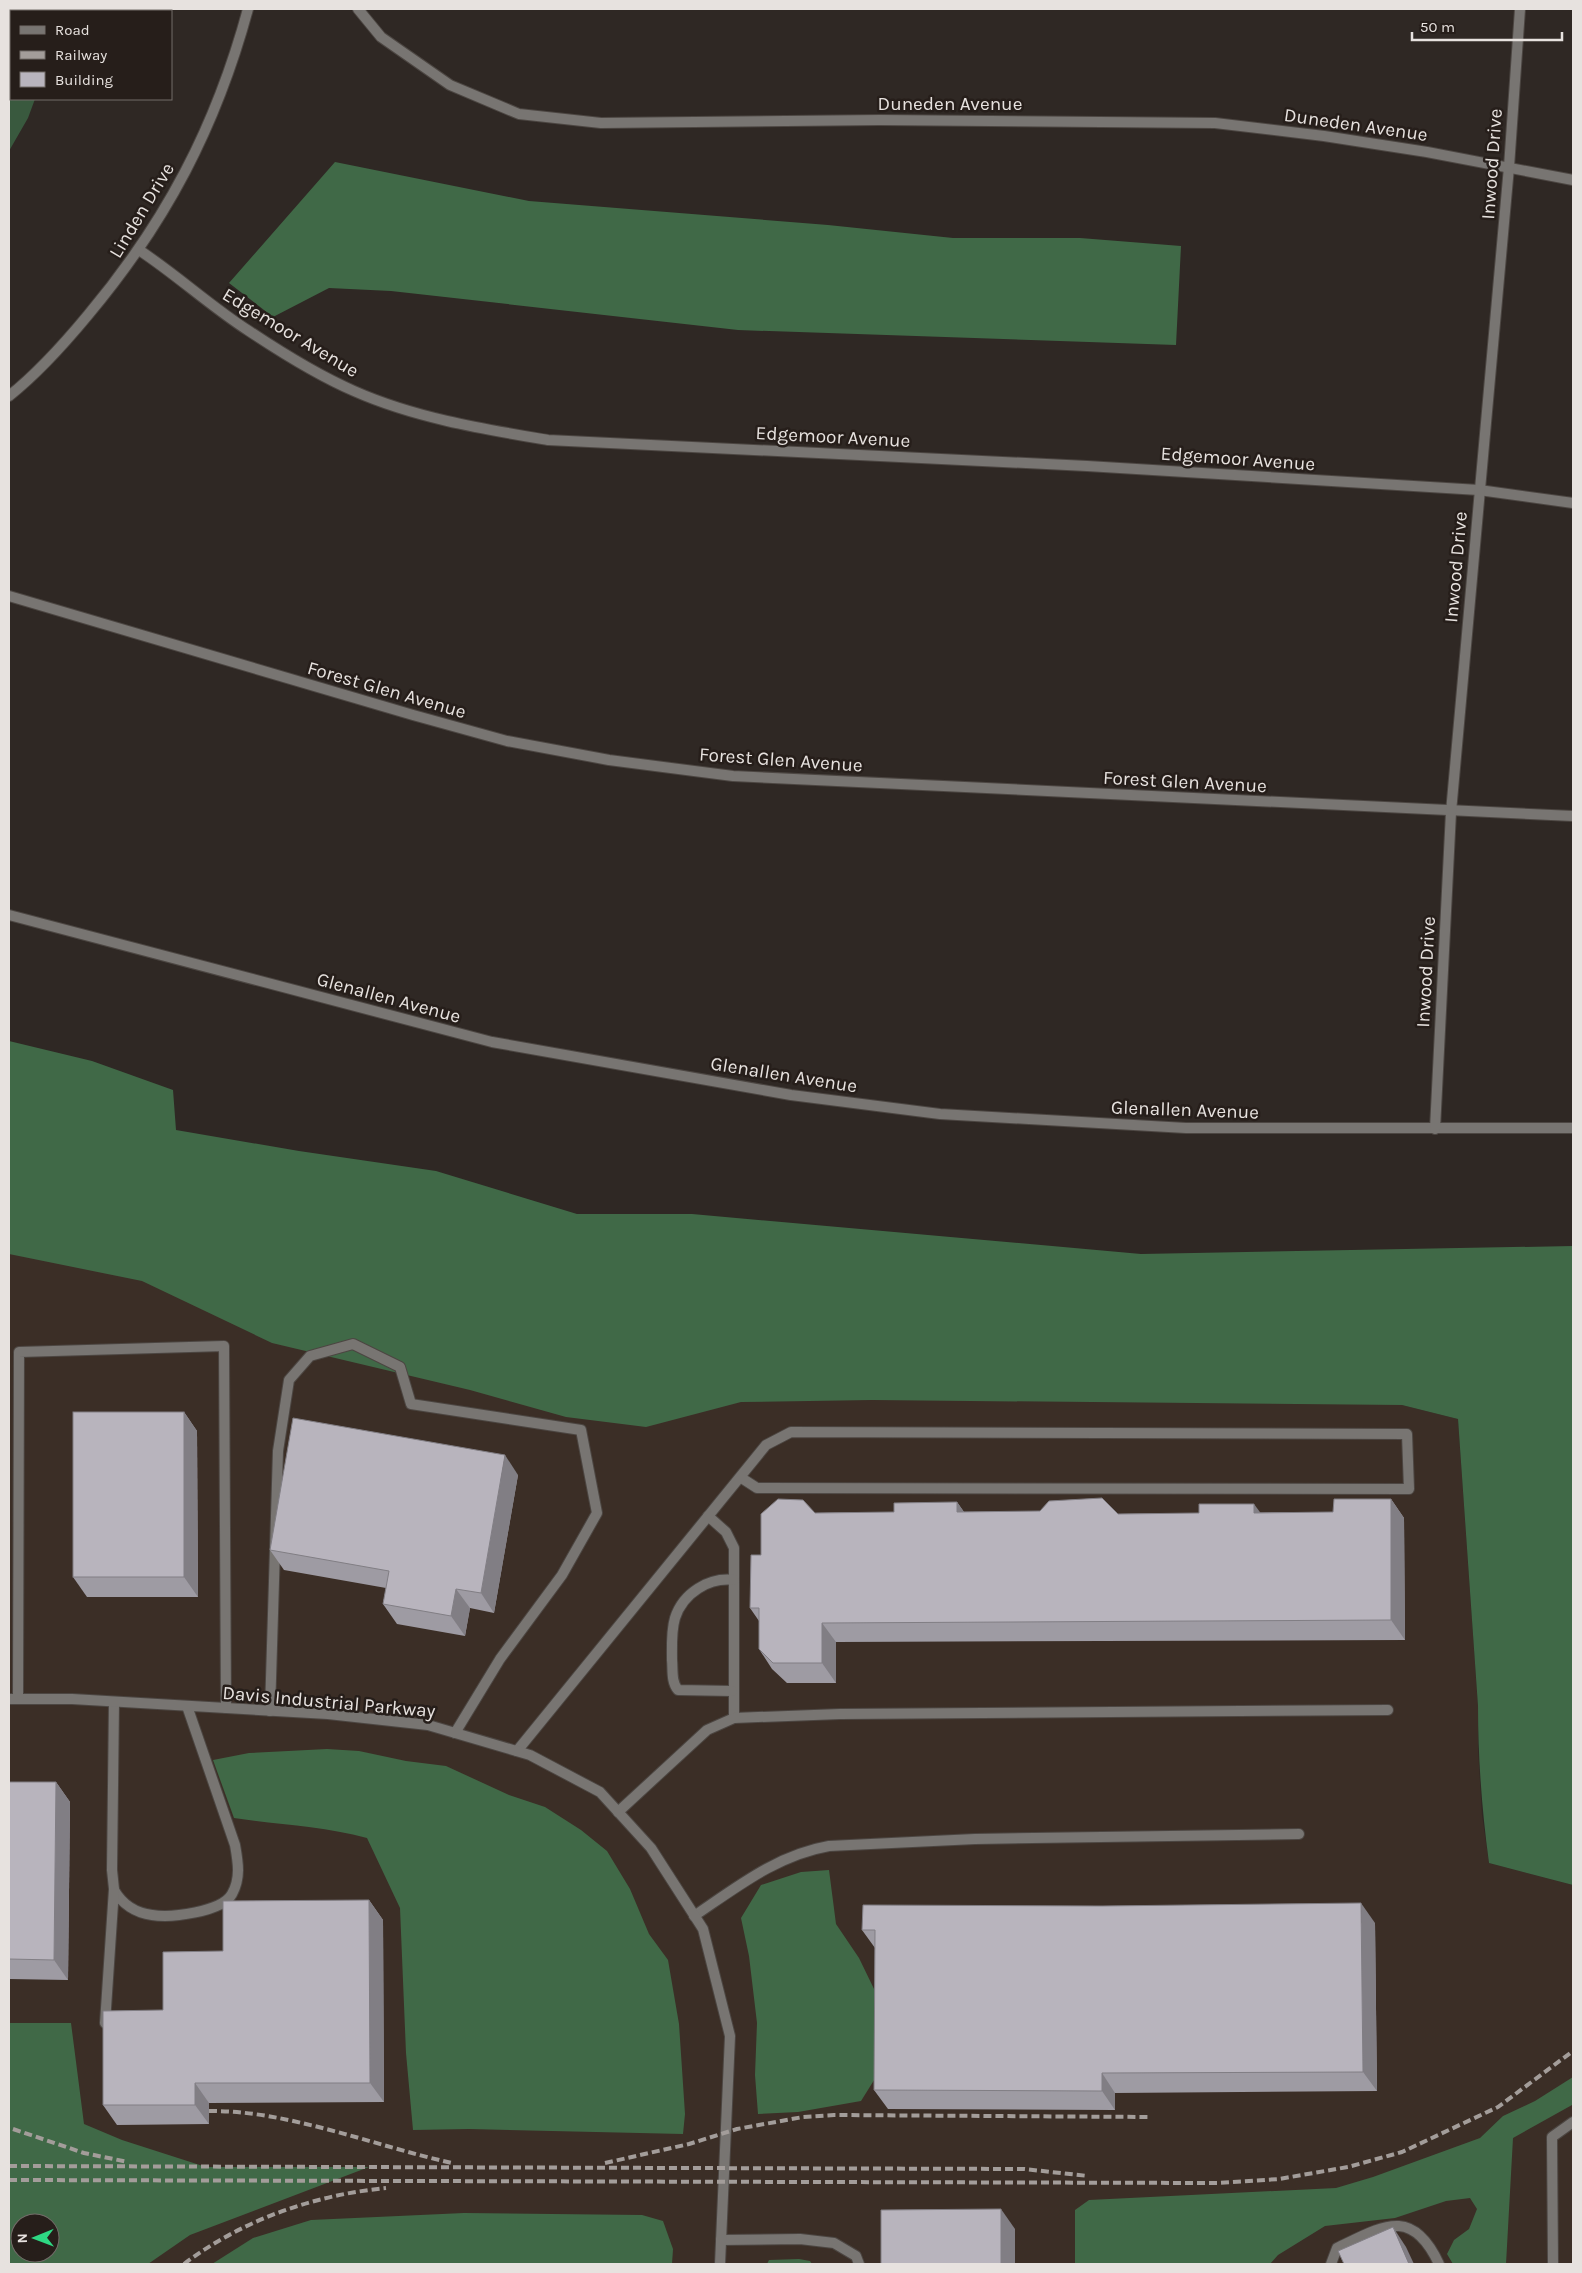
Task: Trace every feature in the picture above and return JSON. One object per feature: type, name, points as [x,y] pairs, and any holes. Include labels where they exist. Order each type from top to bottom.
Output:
[{"type":"street","name":"Linden Drive","points":[[9,396],[67,340],[124,272],[161,218],[204,135],[234,60],[248,9]]},
{"type":"street","name":"Duneden Avenue","points":[[358,9],[381,37],[450,86],[519,114],[601,123],[890,120],[1088,120],[1215,123],[1333,138],[1509,167],[1573,180]]},
{"type":"street","name":"Inwood Drive","points":[[1435,1129],[1451,812],[1509,167],[1520,9]]},
{"type":"street","name":"Edgemoor Avenue","points":[[139,250],[247,330],[354,391],[422,414],[478,428],[548,440],[1087,466],[1479,490],[1573,503]]},
{"type":"street","name":"Forest Glen Avenue","points":[[9,596],[413,716],[506,741],[609,760],[733,776],[1451,812],[1573,816]]},
{"type":"street","name":"Glenallen Avenue","points":[[9,915],[492,1042],[791,1095],[940,1114],[1186,1128],[1573,1128]]},
{"type":"street","points":[[270,1711],[278,1451],[289,1380],[310,1356],[353,1344],[400,1367],[411,1404],[581,1430],[597,1513],[562,1575],[500,1659],[454,1733]]},
{"type":"street","points":[[13,1699],[19,1352],[224,1346],[226,1708]]},
{"type":"street","points":[[517,1751],[766,1445],[791,1432],[1407,1434],[1410,1489],[756,1488],[740,1477]]},
{"type":"street","points":[[708,1516],[726,1532],[734,1548],[732,1691],[734,1718]]},
{"type":"street","points":[[732,1691],[678,1690],[674,1682],[672,1645],[675,1618],[691,1594],[716,1579],[734,1580]]},
{"type":"street","name":"Davis Industrial Parkway","points":[[13,1699],[226,1708],[428,1725],[530,1755],[600,1792],[651,1848],[703,1929],[730,2036],[720,2264]]},
{"type":"street","points":[[105,2031],[114,1889],[112,1870],[114,1702]]},
{"type":"street","points":[[114,1889],[120,1901],[132,1908],[152,1915],[177,1915],[212,1909],[226,1902],[232,1895],[239,1868],[235,1845],[187,1706]]},
{"type":"street","points":[[618,1812],[708,1730],[734,1718],[860,1714],[1388,1710]]},
{"type":"street","points":[[694,1916],[752,1876],[786,1858],[810,1849],[830,1846],[994,1838],[1300,1834]]},
{"type":"street","points":[[1553,2264],[1552,2137],[1573,2122]]},
{"type":"street","points":[[1331,2264],[1337,2248],[1379,2228],[1407,2226],[1422,2236],[1439,2264]]},
{"type":"street","points":[[721,2240],[800,2239],[834,2243],[856,2256],[859,2264]]},
{"type":"shaded area","points":[[9,1226],[1402,1405],[1458,1419],[1478,1706],[1478,1748],[1482,1815],[1489,1863],[1573,1885],[1573,2264],[9,2264]]},
{"type":"green space","points":[[9,9],[67,9],[10,10],[10,100],[35,100],[28,118],[9,151]]},
{"type":"green space","points":[[335,162],[529,201],[828,225],[953,238],[1080,238],[1181,246],[1176,345],[738,330],[391,291],[329,288],[273,317],[229,283]]},
{"type":"green space","points":[[9,1041],[92,1061],[173,1090],[176,1130],[299,1151],[436,1171],[577,1214],[692,1214],[1141,1254],[1573,1246],[1573,1885],[1489,1863],[1481,1785],[1478,1706],[1458,1419],[1402,1405],[872,1400],[741,1402],[646,1427],[566,1417],[470,1390],[272,1343],[142,1281],[9,1254]]},
{"type":"green space","points":[[327,1749],[359,1751],[406,1761],[446,1766],[509,1795],[545,1807],[581,1830],[607,1851],[630,1889],[649,1934],[668,1960],[679,2024],[685,2114],[683,2134],[469,2129],[413,2130],[406,2053],[400,1908],[367,1838],[317,1828],[234,1818],[213,1760],[249,1753]]},
{"type":"green space","points":[[829,1870],[836,1924],[859,1958],[875,1991],[876,2077],[861,2101],[798,2112],[758,2114],[755,2075],[757,2023],[749,1956],[741,1918],[761,1885],[801,1872]]},
{"type":"green space","points":[[9,2023],[71,2023],[84,2124],[122,2140],[206,2167],[369,2167],[190,2235],[148,2264],[9,2264]]},
{"type":"green space","points":[[1573,2077],[1572,2105],[1513,2138],[1506,2264],[1453,2264],[1447,2254],[1454,2240],[1469,2229],[1477,2209],[1470,2198],[1446,2201],[1395,2218],[1325,2226],[1278,2255],[1270,2264],[1075,2264],[1075,2210],[1089,2200],[1336,2188],[1373,2177],[1480,2138],[1503,2116],[1535,2101]]},
{"type":"green space","points":[[464,2213],[642,2215],[663,2221],[673,2249],[672,2264],[212,2264],[253,2238],[311,2220]]},
{"type":"green space","points":[[799,2259],[810,2261],[812,2264],[767,2264],[769,2260]]},
{"type":"building","points":[[73,1412],[184,1412],[184,1577],[73,1577]]},
{"type":"building","points":[[293,1418],[505,1455],[481,1593],[456,1589],[451,1616],[383,1604],[389,1571],[270,1550]]},
{"type":"building","points":[[1102,1498],[1118,1514],[1199,1513],[1199,1504],[1254,1504],[1254,1513],[1333,1512],[1334,1499],[1391,1499],[1391,1620],[822,1623],[822,1663],[773,1663],[759,1649],[759,1608],[750,1608],[751,1555],[761,1555],[761,1514],[778,1499],[803,1500],[815,1513],[894,1512],[894,1503],[957,1502],[957,1512],[1040,1511],[1049,1501]]},
{"type":"building","points":[[9,1782],[56,1782],[54,1960],[9,1959]]},
{"type":"building","points":[[369,1900],[370,2083],[195,2083],[195,2105],[103,2105],[103,2011],[163,2010],[163,1952],[223,1951],[223,1901]]},
{"type":"building","points":[[1361,1903],[1363,2072],[1102,2073],[1102,2091],[874,2090],[875,1930],[862,1930],[863,1905],[1102,1906]]},
{"type":"building","points":[[1001,2209],[1001,2264],[881,2264],[881,2210]]},
{"type":"building","points":[[1393,2227],[1409,2264],[1344,2264],[1338,2251]]},
{"type":"railway","points":[[9,2180],[1218,2183],[1279,2179],[1348,2167],[1402,2152],[1498,2107],[1573,2051]]},
{"type":"railway","points":[[209,2111],[269,2116],[331,2130],[452,2163]]},
{"type":"railway","points":[[605,2163],[689,2144],[737,2129],[803,2117],[834,2115],[1149,2117]]},
{"type":"railway","points":[[13,2129],[84,2153],[128,2162]]},
{"type":"railway","points":[[9,2166],[1024,2169],[1088,2176]]},
{"type":"railway","points":[[184,2264],[206,2248],[254,2222],[280,2212],[332,2197],[386,2188]]}]
